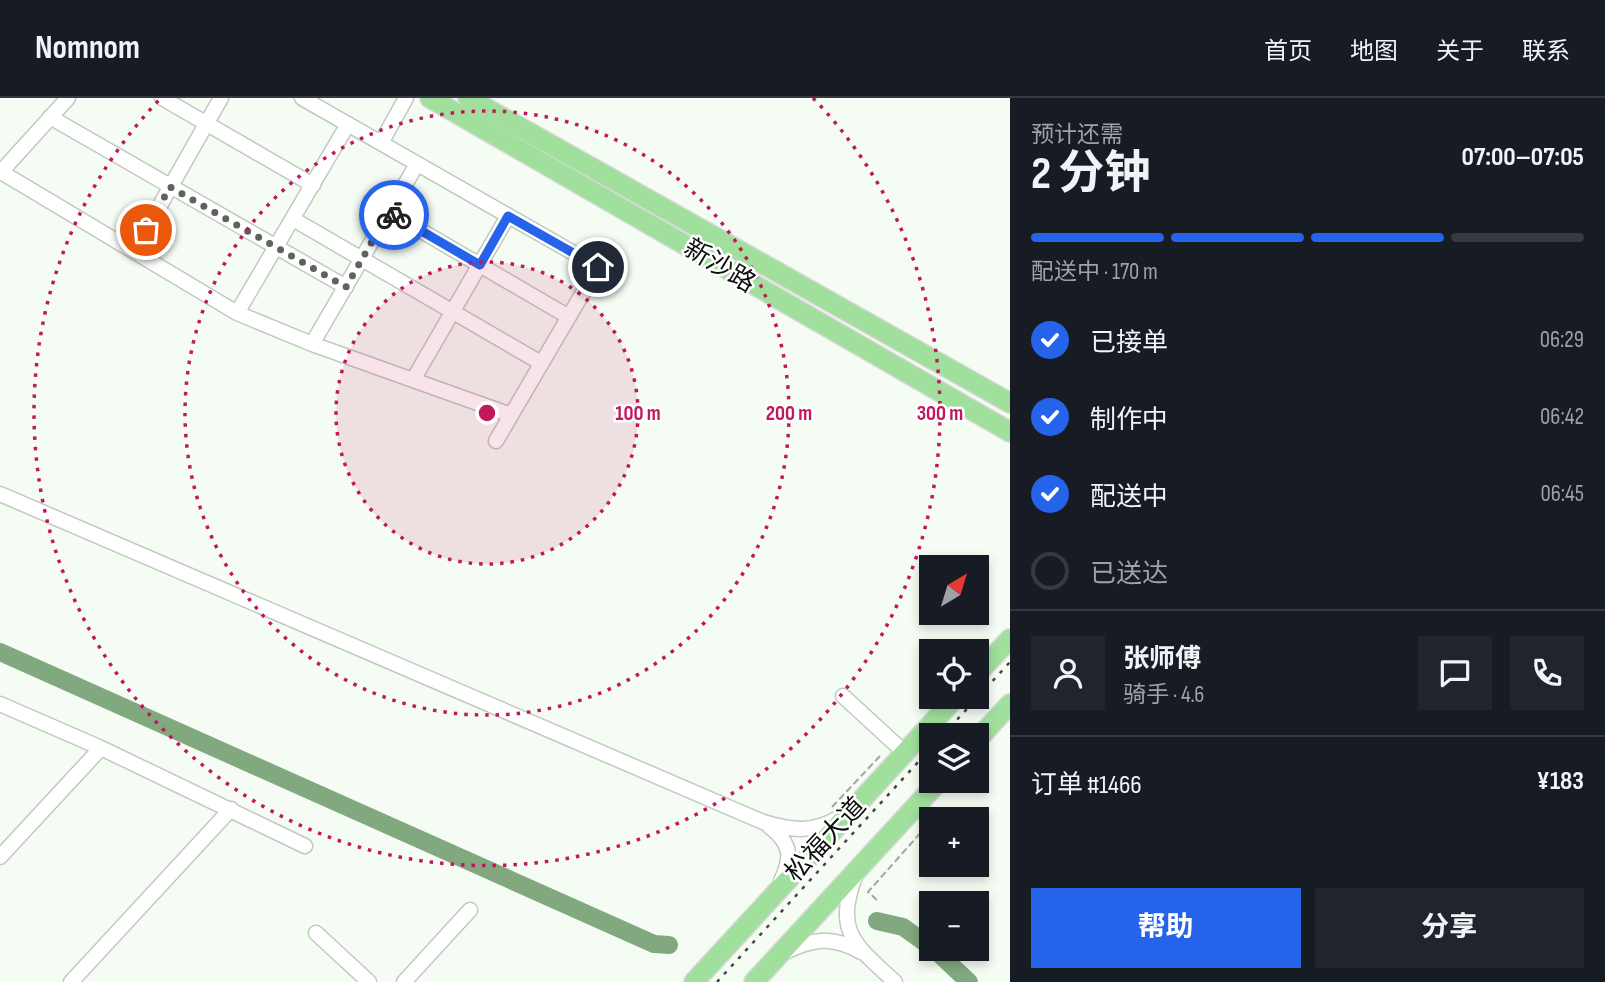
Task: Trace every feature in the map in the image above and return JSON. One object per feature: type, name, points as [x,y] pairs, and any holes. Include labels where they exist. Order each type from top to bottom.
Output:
[{"type":"main road","name":"新沙路","points":[[430,98],[1010,432]]},
{"type":"main road","name":"新沙路","points":[[468,98],[1010,403]]},
{"type":"main road","points":[[989,662],[1010,639]]},
{"type":"main road","points":[[989,726],[1010,704]]},
{"type":"main road","name":"松福大道","points":[[694,982],[945,709]]},
{"type":"main road","name":"松福大道","points":[[754,982],[928,793]]},
{"type":"street","points":[[68,98],[0,172],[237,313],[312,344],[511,415]]},
{"type":"street","points":[[162,98],[313,185]]},
{"type":"street","points":[[134,251],[221,98]]},
{"type":"street","points":[[302,98],[598,267],[496,441]]},
{"type":"street","points":[[381,143],[406,98]]},
{"type":"street","points":[[50,117],[346,287]]},
{"type":"street","points":[[237,313],[348,124]]},
{"type":"street","points":[[312,344],[417,164]]},
{"type":"street","points":[[389,212],[569,317]]},
{"type":"street","points":[[414,380],[508,216]]},
{"type":"street","points":[[293,219],[541,363]]},
{"type":"street","points":[[0,494],[763,822],[803,831],[829,824],[850,812]]},
{"type":"street","points":[[843,696],[905,752]]},
{"type":"street","points":[[0,704],[101,748],[305,846]]},
{"type":"street","points":[[0,857],[101,748]]},
{"type":"street","points":[[71,982],[231,809]]},
{"type":"street","points":[[763,822],[780,835],[790,852],[789,861],[774,895]]},
{"type":"street","points":[[857,871],[845,913],[851,934],[865,954],[895,982]]},
{"type":"street","points":[[404,982],[470,910]]},
{"type":"street","points":[[316,933],[369,982]]},
{"type":"street","points":[[779,955],[817,939],[844,942],[865,954]]},
{"type":"path","points":[[827,811],[879,755]]},
{"type":"path","points":[[877,900],[868,892],[919,836]]},
{"type":"waterway","points":[[0,652],[654,944],[669,945]]},
{"type":"waterway","points":[[877,921],[903,927],[919,938]]},
{"type":"waterway","points":[[947,961],[969,982]]},
{"type":"railway","points":[[954,723],[1010,662]]},
{"type":"railway","points":[[717,982],[919,761]]},
{"type":"way so far","points":[[146,230],[170,187],[346,287],[389,212],[394,215]]},
{"type":"route","points":[[394,215],[480,265],[508,216],[598,267]]}]
